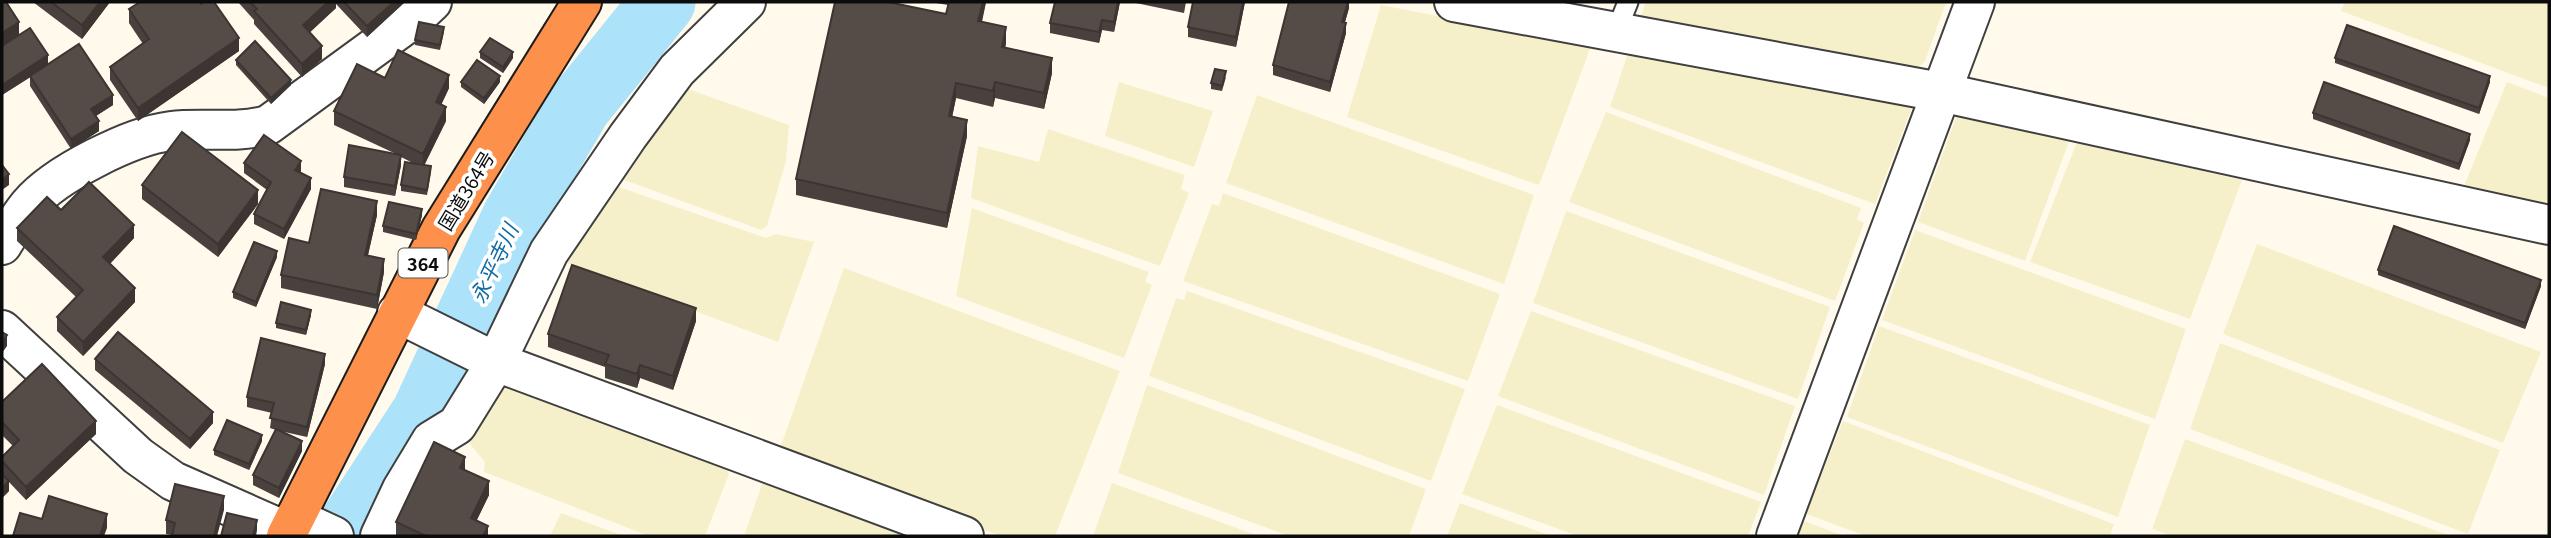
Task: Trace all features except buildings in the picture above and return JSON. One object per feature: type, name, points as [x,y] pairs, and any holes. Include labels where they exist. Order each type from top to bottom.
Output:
[{"type":"highway","name":"国道364号","points":[[303,529],[406,317],[441,229],[582,2]]},
{"type":"street","points":[[2,245],[29,204],[55,180],[114,149],[170,131],[244,131],[268,125],[432,2]]},
{"type":"street","points":[[380,536],[402,489],[431,441],[457,425],[488,358],[549,252],[628,135],[677,70],[746,2]]},
{"type":"street","points":[[1454,2],[1622,17],[1940,92],[2549,225]]},
{"type":"street","points":[[1776,536],[1975,2]]},
{"type":"street","points":[[406,317],[488,358],[964,536]]},
{"type":"street","points":[[2,330],[138,456],[173,481],[303,529]]},
{"type":"shaded area","points":[[1646,2],[1946,2],[1925,61],[1918,68],[1641,16]]},
{"type":"shaded area","points":[[2345,2],[2549,2],[2549,88],[2341,11]]},
{"type":"shaded area","points":[[1381,5],[1591,46],[1539,185],[1347,117]]},
{"type":"shaded area","points":[[1628,53],[1912,107],[1875,204],[1610,107]]},
{"type":"shaded area","points":[[1119,82],[1213,111],[1194,167],[1105,136]]},
{"type":"shaded area","points":[[2507,82],[2549,98],[2549,210],[2461,193]]},
{"type":"shaded area","points":[[685,88],[789,125],[786,161],[767,226],[761,230],[619,178]]},
{"type":"shaded area","points":[[1257,95],[1534,195],[1504,284],[1226,183]]},
{"type":"shaded area","points":[[1606,112],[1861,208],[1857,219],[1864,223],[1835,301],[1569,202]]},
{"type":"shaded area","points":[[1956,117],[2069,141],[2025,261],[1918,222]]},
{"type":"shaded area","points":[[1048,129],[1185,175],[1181,189],[1189,193],[1160,266],[971,198],[978,146],[1039,162]]},
{"type":"shaded area","points":[[2077,142],[2242,180],[2190,319],[2030,262]]},
{"type":"shaded area","points":[[616,186],[766,238],[776,234],[814,242],[778,342],[564,262]]},
{"type":"shaded area","points":[[1223,193],[1500,294],[1468,381],[1183,281],[1212,204],[1219,206]]},
{"type":"shaded area","points":[[972,208],[1149,272],[1145,282],[1152,285],[1124,358],[956,296]]},
{"type":"shaded area","points":[[1566,211],[1830,307],[1798,399],[1533,303]]},
{"type":"shaded area","points":[[1915,230],[2186,329],[2155,419],[1882,320]]},
{"type":"shaded area","points":[[2257,244],[2541,352],[2503,443],[2223,334]]},
{"type":"shaded area","points":[[844,268],[1120,371],[1055,536],[1001,536],[778,454]]},
{"type":"shaded area","points":[[1187,291],[1465,389],[1431,481],[1149,376],[1176,298],[1184,300]]},
{"type":"shaded area","points":[[1531,311],[1795,406],[1764,495],[1498,396]]},
{"type":"shaded area","points":[[1879,326],[2150,425],[2118,517],[1847,417]]},
{"type":"shaded area","points":[[2220,343],[2500,450],[2468,534],[2190,429]]},
{"type":"shaded area","points":[[492,384],[523,387],[724,462],[729,474],[705,536],[649,536],[484,472],[485,462],[470,444],[469,434]]},
{"type":"shaded area","points":[[1147,385],[1426,489],[1409,536],[1289,536],[1118,473]]},
{"type":"shaded area","points":[[1497,405],[1761,502],[1748,536],[1578,536],[1462,494]]},
{"type":"shaded area","points":[[1843,421],[2114,524],[2110,536],[1866,536],[1806,514]]},
{"type":"shaded area","points":[[2185,439],[2451,536],[2172,536],[2152,529]]},
{"type":"shaded area","points":[[769,480],[919,536],[744,536],[762,484]]},
{"type":"shaded area","points":[[1112,483],[1259,536],[1093,536]]},
{"type":"shaded area","points":[[1460,503],[1551,536],[1447,536]]},
{"type":"shaded area","points":[[561,513],[624,536],[550,536]]},
{"type":"shaded area","points":[[1804,521],[1844,536],[1798,536]]},
{"type":"waterway","name":"永平寺川","points":[[344,536],[424,413],[515,216],[579,106],[663,2]]}]
